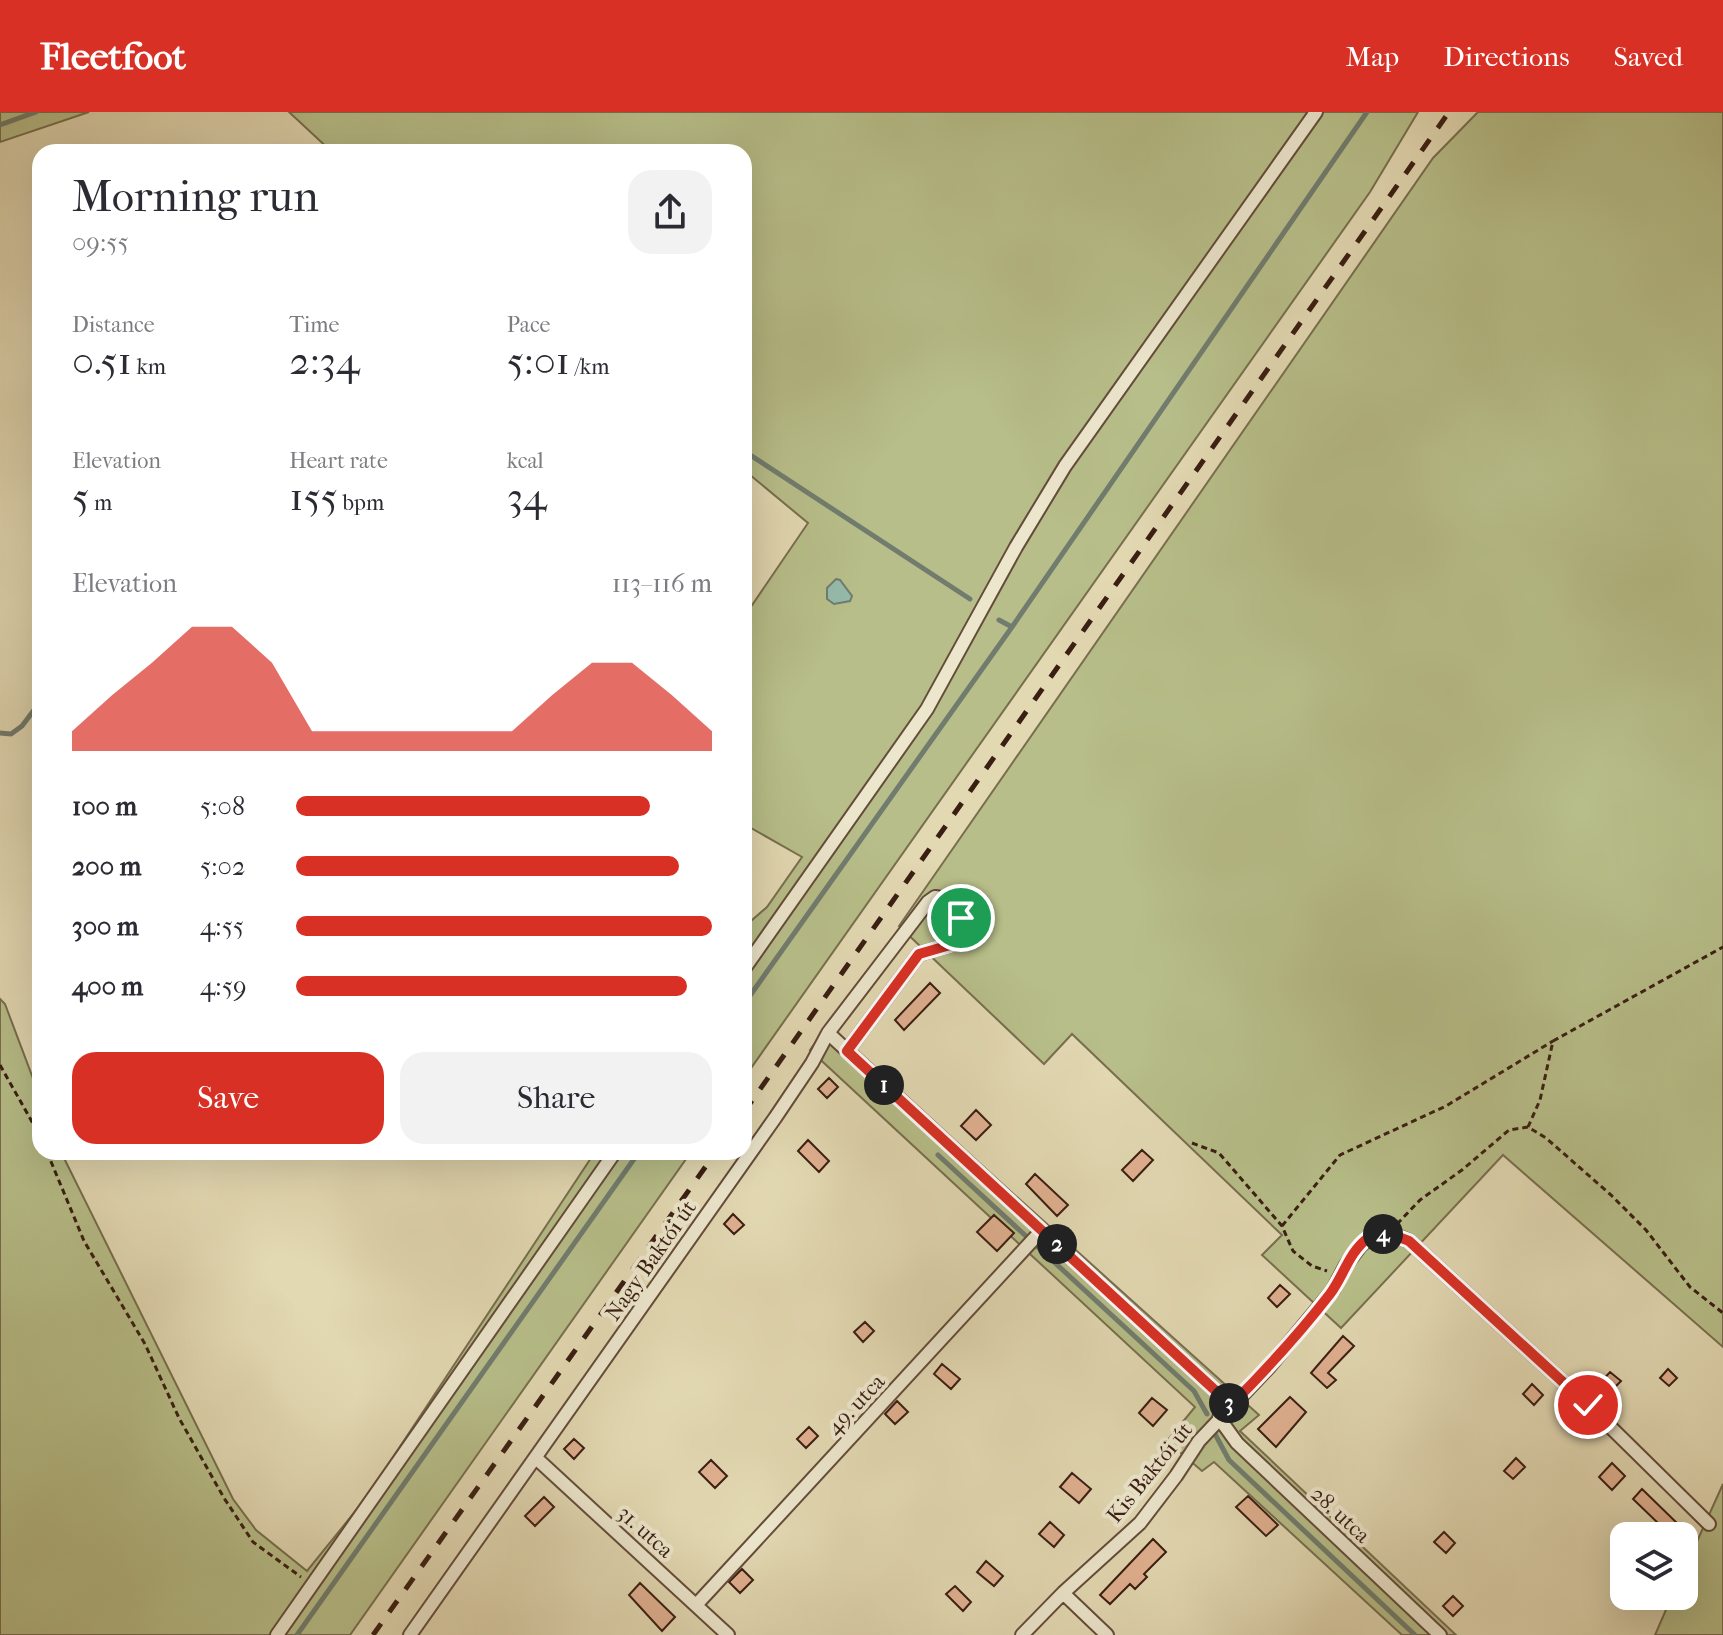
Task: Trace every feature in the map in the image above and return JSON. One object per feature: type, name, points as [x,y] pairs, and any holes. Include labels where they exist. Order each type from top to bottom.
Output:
[{"type":"street","points":[[752,958],[927,709],[1016,547],[1065,466],[1316,112]]},
{"type":"street","name":"Nagy Baktói út","points":[[752,1151],[812,1063],[828,1033],[928,902],[935,897],[949,899],[961,918],[957,939],[950,945],[919,954],[847,1051]]},
{"type":"street","points":[[828,1033],[1231,1405]]},
{"type":"street","points":[[277,1635],[609,1160]]},
{"type":"street","name":"Nagy Baktói út","points":[[410,1635],[745,1160]]},
{"type":"street","name":"49. utca","points":[[697,1604],[1042,1230]]},
{"type":"street","points":[[1392,1235],[1409,1241],[1588,1405],[1709,1524]]},
{"type":"street","name":"Kis Baktói út","points":[[1022,1635],[1140,1523],[1199,1441],[1306,1324],[1369,1237],[1392,1235]]},
{"type":"street","name":"28. utca","points":[[1219,1418],[1237,1443],[1440,1635]]},
{"type":"street","name":"31. utca","points":[[536,1458],[728,1635]]},
{"type":"street","points":[[1063,1593],[1107,1635]]},
{"type":"path","points":[[1282,1226],[1340,1155],[1446,1106],[1553,1041],[1723,947]]},
{"type":"path","points":[[1528,1127],[1540,1100],[1553,1041]]},
{"type":"path","points":[[0,1065],[32,1119]]},
{"type":"path","points":[[1392,1235],[1420,1200],[1509,1130],[1528,1127],[1546,1138],[1611,1195],[1646,1230],[1690,1287],[1723,1313]]},
{"type":"path","points":[[1192,1143],[1219,1153],[1282,1226],[1293,1251],[1324,1271],[1335,1271],[1346,1265]]},
{"type":"path","points":[[50,1160],[84,1241],[145,1344],[179,1418],[224,1498],[253,1542],[311,1584]]},
{"type":"green space","points":[[0,112],[89,112],[0,142]]},
{"type":"green space","points":[[289,112],[1418,112],[1370,192],[752,1067],[752,920],[767,907],[802,857],[752,829],[752,605],[808,523],[752,477],[752,144],[323,144]]},
{"type":"green space","points":[[1478,112],[1723,112],[1723,1347],[1503,1155],[1341,1328],[1262,1255],[1282,1235],[1072,1034],[1044,1064],[899,926],[1433,158]]},
{"type":"green space","points":[[0,999],[5,1004],[32,1076],[32,1160],[65,1160],[233,1499],[256,1530],[307,1571],[366,1498],[590,1160],[685,1160],[350,1635],[0,1635]]},
{"type":"green space","points":[[827,1026],[1259,1415],[1240,1431],[1456,1635],[1402,1635],[1214,1462],[1202,1471],[1167,1441],[1195,1407],[810,1050]]},
{"type":"green space","points":[[1723,1484],[1723,1635],[1655,1635],[1666,1610],[1698,1610],[1698,1539]]},
{"type":"shaded area","points":[[836,579],[852,596],[850,601],[834,604],[827,599],[827,588]]},
{"type":"building","points":[[930,983],[940,993],[904,1030],[895,1020]]},
{"type":"building","points":[[829,1078],[838,1087],[827,1098],[818,1089]]},
{"type":"building","points":[[976,1110],[991,1125],[976,1140],[961,1126]]},
{"type":"building","points":[[808,1140],[829,1161],[819,1172],[798,1151]]},
{"type":"building","points":[[1142,1150],[1153,1160],[1133,1181],[1122,1170]]},
{"type":"building","points":[[1035,1174],[1068,1205],[1057,1216],[1026,1184]]},
{"type":"building","points":[[733,1214],[744,1225],[734,1234],[724,1224]]},
{"type":"building","points":[[994,1215],[1014,1233],[997,1251],[977,1232]]},
{"type":"building","points":[[1280,1285],[1290,1294],[1277,1307],[1268,1298]]},
{"type":"building","points":[[865,1322],[874,1331],[863,1342],[854,1332]]},
{"type":"building","points":[[1343,1336],[1354,1346],[1328,1373],[1336,1380],[1327,1388],[1311,1373]]},
{"type":"building","points":[[942,1364],[960,1379],[951,1389],[934,1374]]},
{"type":"building","points":[[1668,1369],[1677,1378],[1669,1386],[1660,1378]]},
{"type":"building","points":[[1610,1372],[1621,1381],[1607,1395],[1597,1386]]},
{"type":"building","points":[[1532,1384],[1543,1395],[1534,1405],[1523,1394]]},
{"type":"building","points":[[1290,1397],[1306,1412],[1276,1447],[1258,1429]]},
{"type":"building","points":[[1152,1398],[1167,1410],[1153,1426],[1139,1413]]},
{"type":"building","points":[[897,1401],[908,1412],[895,1424],[885,1414]]},
{"type":"building","points":[[809,1427],[818,1436],[806,1448],[797,1439]]},
{"type":"building","points":[[574,1439],[584,1448],[574,1459],[564,1449]]},
{"type":"building","points":[[1516,1458],[1525,1467],[1513,1479],[1504,1471]]},
{"type":"building","points":[[711,1460],[727,1476],[715,1488],[699,1472]]},
{"type":"building","points":[[1612,1463],[1625,1476],[1612,1490],[1599,1477]]},
{"type":"building","points":[[1072,1473],[1091,1489],[1079,1503],[1060,1487]]},
{"type":"building","points":[[1642,1489],[1676,1522],[1657,1522],[1633,1499]]},
{"type":"building","points":[[1248,1496],[1278,1525],[1266,1536],[1236,1507]]},
{"type":"building","points":[[544,1497],[554,1507],[535,1526],[525,1516]]},
{"type":"building","points":[[1050,1522],[1064,1535],[1054,1547],[1039,1534]]},
{"type":"building","points":[[1444,1532],[1455,1543],[1446,1553],[1434,1542]]},
{"type":"building","points":[[1153,1539],[1166,1552],[1144,1574],[1147,1577],[1135,1589],[1130,1584],[1110,1604],[1100,1595]]},
{"type":"building","points":[[986,1561],[1003,1576],[994,1586],[977,1572]]},
{"type":"building","points":[[742,1569],[753,1580],[740,1593],[729,1582]]},
{"type":"building","points":[[640,1583],[675,1617],[662,1631],[629,1595]]},
{"type":"building","points":[[955,1586],[971,1602],[963,1611],[946,1594]]},
{"type":"building","points":[[1453,1596],[1463,1606],[1453,1616],[1443,1606]]},
{"type":"waterway","points":[[0,125],[36,112]]},
{"type":"waterway","points":[[752,993],[1012,627],[1367,112]]},
{"type":"waterway","points":[[752,456],[970,599]]},
{"type":"waterway","points":[[999,620],[1012,627]]},
{"type":"waterway","points":[[0,733],[11,734],[32,713]]},
{"type":"waterway","points":[[938,1155],[1194,1391],[1207,1414]]},
{"type":"waterway","points":[[297,1635],[633,1160]]},
{"type":"waterway","points":[[1215,1434],[1229,1460],[1415,1635]]},
{"type":"railway","points":[[752,1101],[1449,112]]},
{"type":"railway","points":[[373,1635],[710,1160]]},
{"type":"route","points":[[961,918],[957,939],[950,945],[919,954],[847,1051],[1231,1405],[1306,1324],[1333,1290],[1361,1245],[1376,1234],[1397,1236],[1409,1241],[1588,1405]]}]
